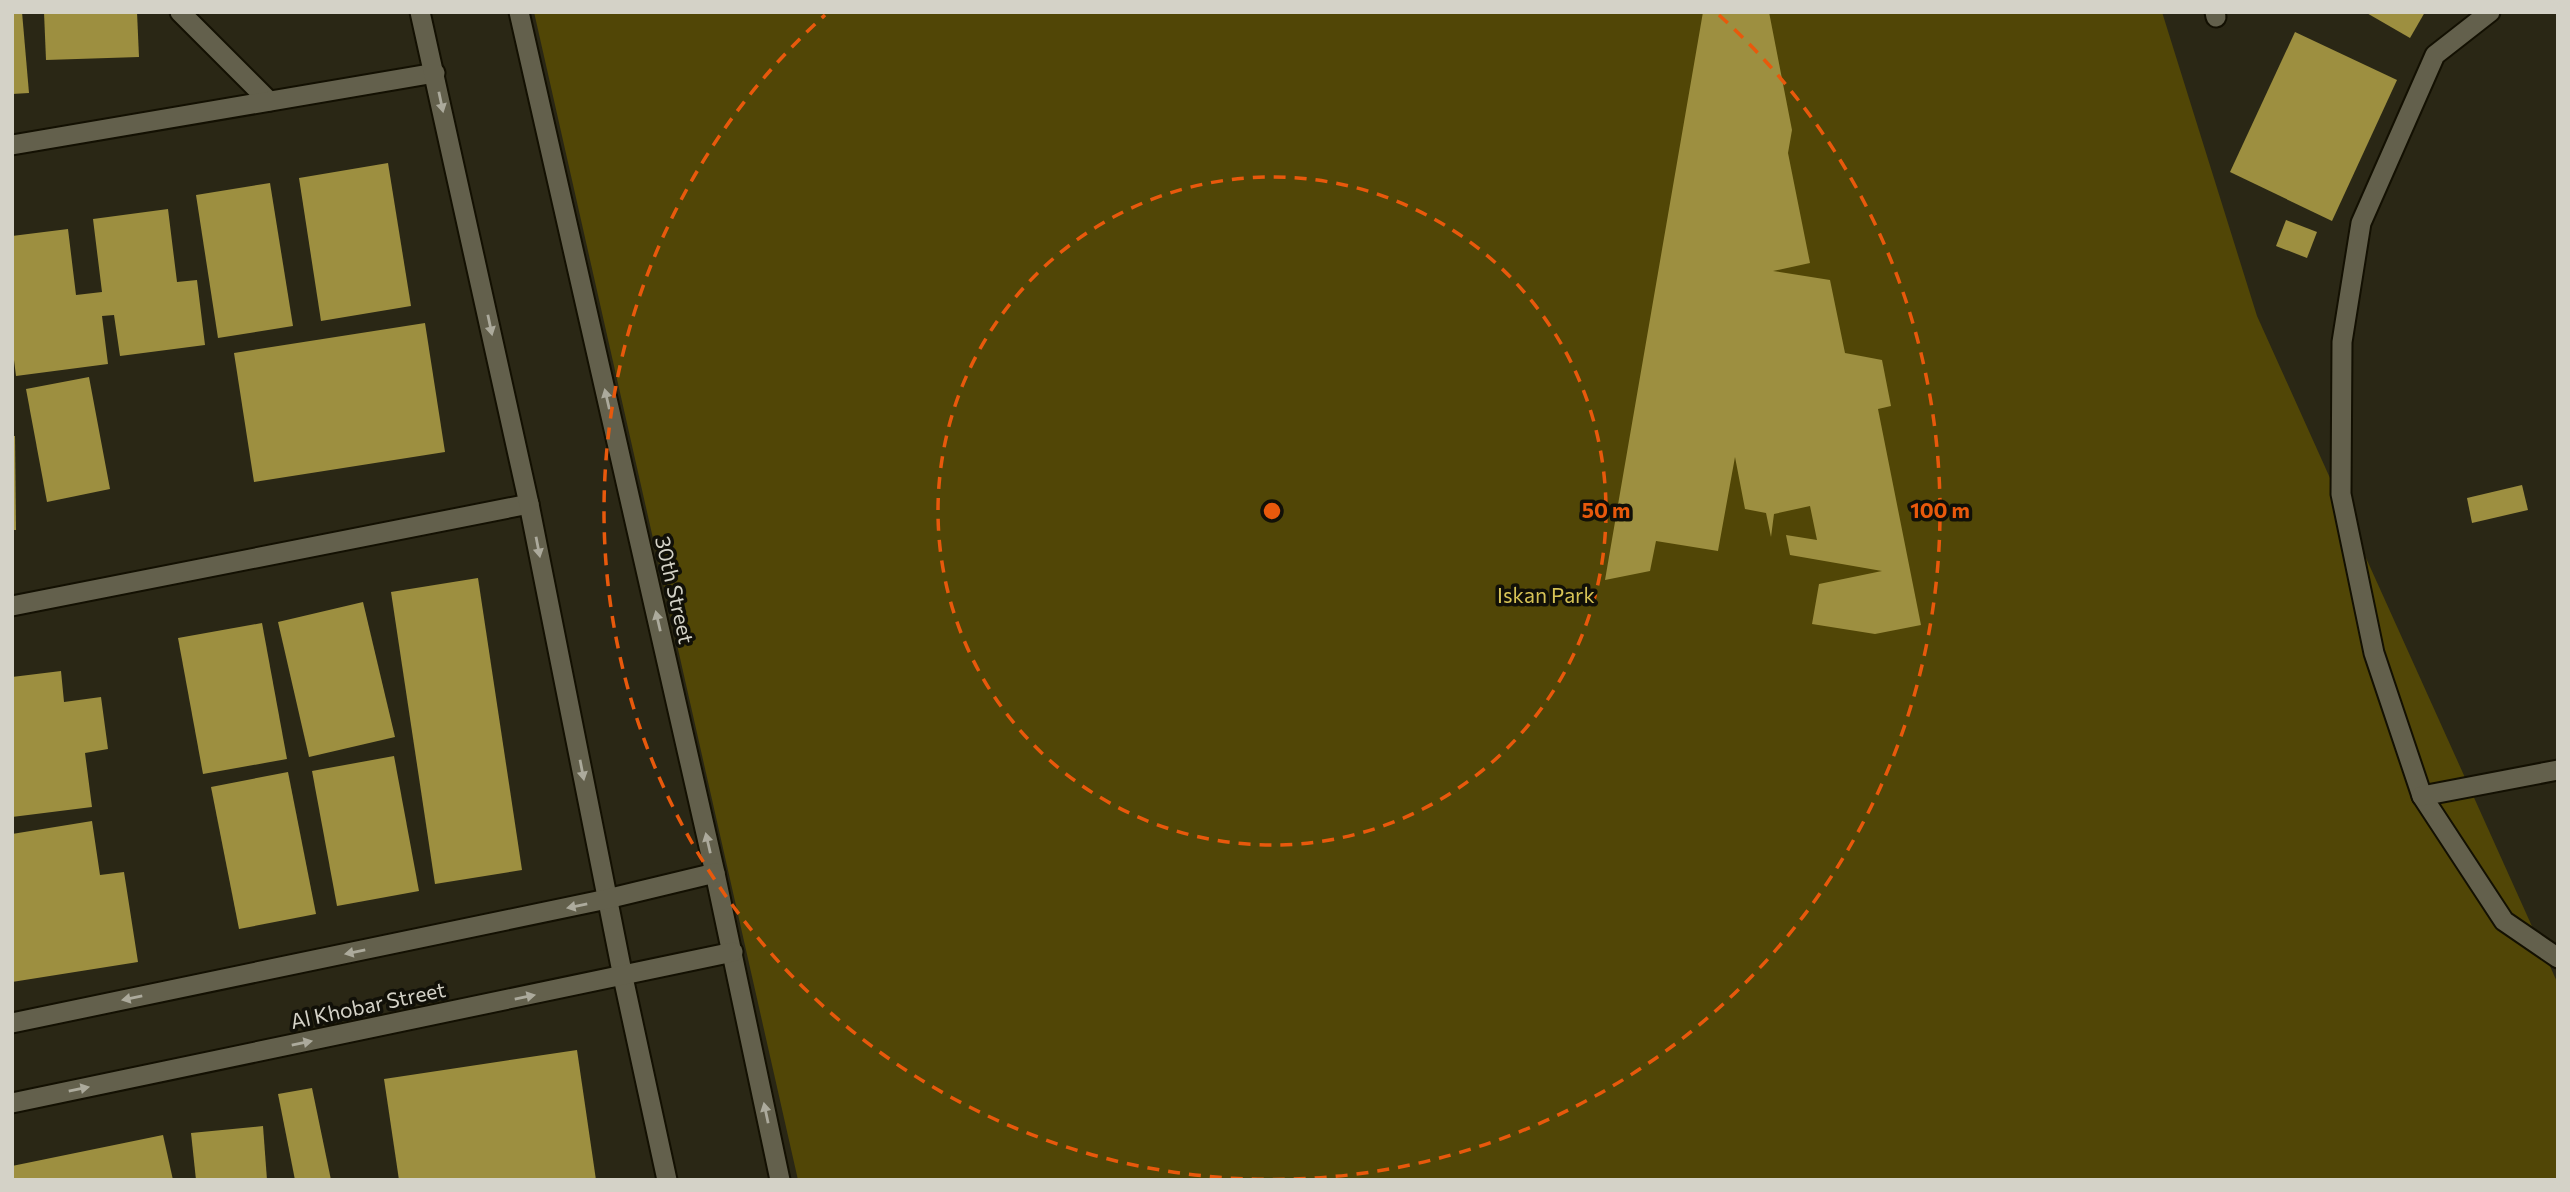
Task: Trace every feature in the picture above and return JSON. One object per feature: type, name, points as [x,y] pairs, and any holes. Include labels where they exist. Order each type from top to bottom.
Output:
[{"type":"street","points":[[180,12],[269,101]]},
{"type":"street","points":[[420,12],[529,504],[607,900],[667,1180]]},
{"type":"street","name":"30th Street","points":[[519,12],[733,953],[780,1180]]},
{"type":"street","points":[[2462,34],[2482,12]]},
{"type":"street","points":[[2490,12],[2435,55],[2361,223],[2342,342],[2342,494],[2374,653],[2423,796],[2504,921],[2558,958]]},
{"type":"street","points":[[12,145],[435,73]]},
{"type":"street","points":[[12,606],[529,504]]},
{"type":"street","points":[[2423,796],[2558,770]]},
{"type":"street","points":[[12,1023],[607,900],[715,873]]},
{"type":"street","name":"Al Khobar Street","points":[[12,1103],[733,953]]},
{"type":"green space","name":"Iskan Park","points":[[534,12],[2162,12],[2257,316],[2558,984],[2558,1180],[798,1180]]},
{"type":"building","points":[[12,12],[22,12],[29,93],[12,94]]},
{"type":"building","points":[[44,12],[137,12],[139,57],[46,60]]},
{"type":"building","points":[[1703,12],[1769,12],[1792,130],[1788,153],[1810,263],[1773,271],[1830,280],[1845,353],[1882,360],[1891,406],[1878,409],[1921,625],[1875,634],[1812,624],[1819,584],[1882,571],[1790,555],[1786,535],[1817,540],[1810,506],[1774,514],[1771,537],[1766,513],[1745,509],[1735,457],[1718,551],[1656,541],[1650,571],[1605,580]]},
{"type":"building","points":[[2365,12],[2425,12],[2410,38]]},
{"type":"building","points":[[2295,32],[2397,80],[2332,221],[2230,172]]},
{"type":"building","points":[[388,163],[411,306],[321,321],[299,178]]},
{"type":"building","points":[[270,183],[293,326],[218,338],[196,195]]},
{"type":"building","points":[[168,209],[177,282],[197,280],[205,345],[120,356],[114,315],[102,316],[108,364],[16,376],[12,344],[12,236],[68,229],[76,295],[102,292],[93,219]]},
{"type":"building","points":[[2286,220],[2317,232],[2307,258],[2276,246]]},
{"type":"building","points":[[425,323],[445,452],[254,482],[234,353]]},
{"type":"building","points":[[89,377],[110,489],[47,502],[26,389]]},
{"type":"building","points":[[12,436],[15,436],[16,530],[12,530]]},
{"type":"building","points":[[2522,485],[2528,510],[2472,523],[2467,498]]},
{"type":"building","points":[[478,578],[522,870],[435,884],[391,592]]},
{"type":"building","points":[[363,602],[395,737],[309,757],[278,622]]},
{"type":"building","points":[[262,623],[287,759],[203,774],[178,638]]},
{"type":"building","points":[[61,671],[64,702],[101,697],[108,749],[85,753],[92,807],[12,817],[12,677]]},
{"type":"building","points":[[394,756],[419,891],[337,906],[312,771]]},
{"type":"building","points":[[288,772],[316,914],[239,929],[211,787]]},
{"type":"building","points":[[92,821],[100,875],[124,872],[138,962],[12,982],[12,834]]},
{"type":"building","points":[[577,1050],[596,1180],[399,1180],[384,1079]]},
{"type":"building","points":[[312,1088],[331,1180],[295,1180],[278,1094]]},
{"type":"building","points":[[263,1126],[267,1180],[196,1180],[191,1133]]},
{"type":"building","points":[[163,1135],[173,1180],[12,1180],[12,1166]]}]
